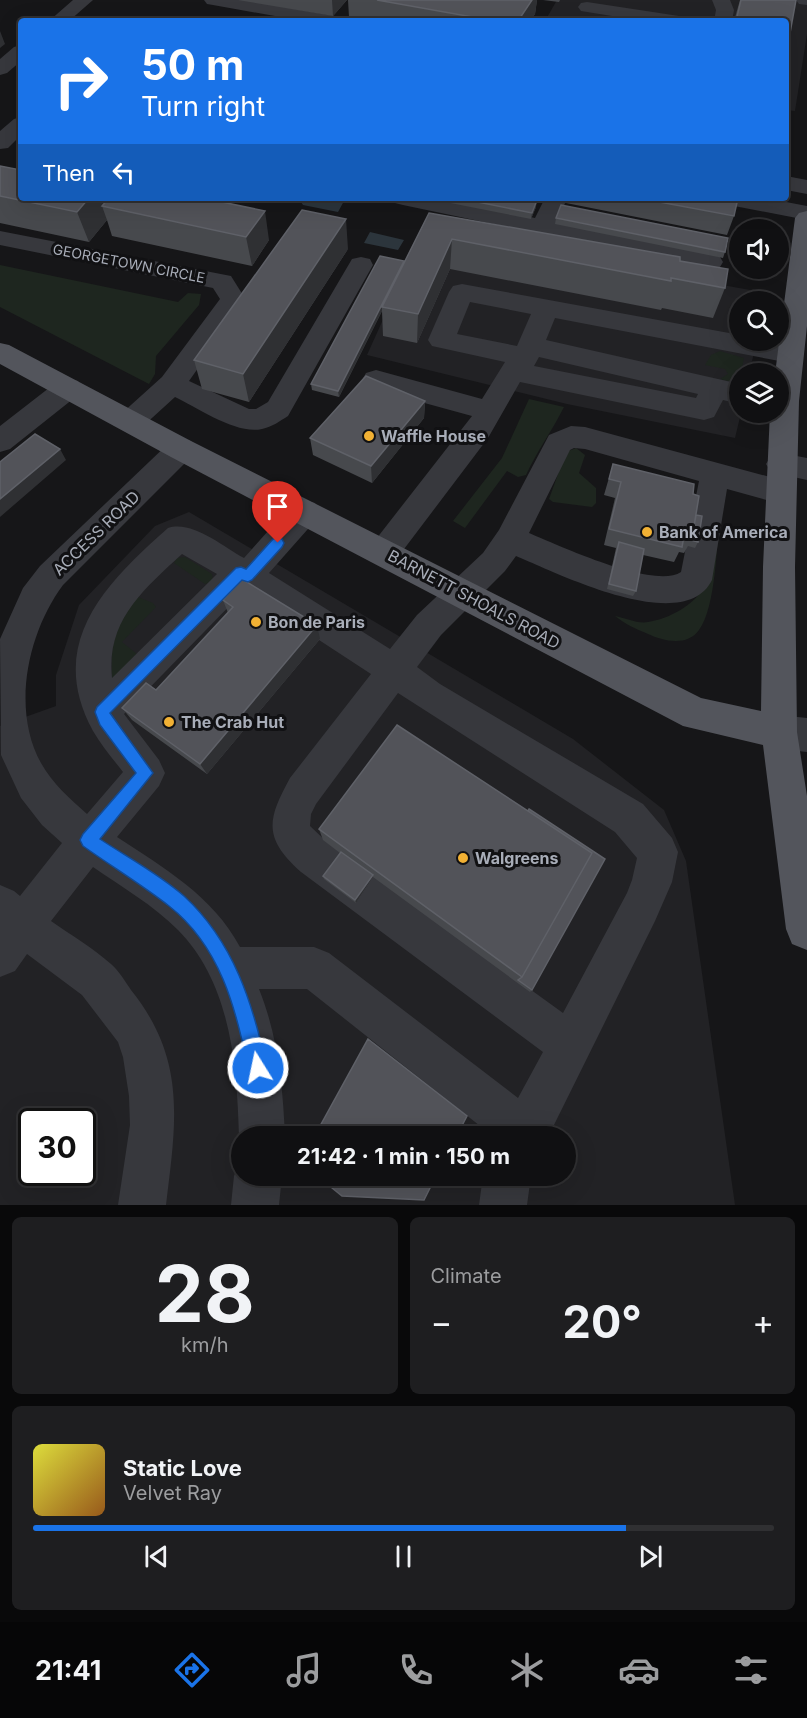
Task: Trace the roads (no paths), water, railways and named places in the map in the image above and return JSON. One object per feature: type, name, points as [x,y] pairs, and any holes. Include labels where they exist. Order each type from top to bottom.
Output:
[{"type":"main road","points":[[788,363],[803,278],[807,218]]},
{"type":"main road","name":"BARNETT SHOALS ROAD","points":[[0,352],[181,449],[696,714],[793,733]]},
{"type":"main road","points":[[784,423],[790,475],[793,733],[807,929]]},
{"type":"street","points":[[62,18],[84,0]]},
{"type":"street","points":[[213,0],[319,18]]},
{"type":"street","points":[[721,0],[725,10],[724,18]]},
{"type":"street","points":[[340,18],[350,7]]},
{"type":"street","points":[[585,9],[656,18]]},
{"type":"street","points":[[0,69],[18,54]]},
{"type":"street","points":[[0,142],[18,126]]},
{"type":"street","points":[[789,184],[807,187]]},
{"type":"street","points":[[417,201],[711,262]]},
{"type":"street","points":[[543,227],[554,201]]},
{"type":"street","points":[[745,201],[807,213]]},
{"type":"street","name":"GEORGETOWN CIRCLE","points":[[0,238],[222,282],[233,300],[172,384],[131,421]]},
{"type":"street","points":[[172,384],[244,418],[260,419],[278,409],[361,265]]},
{"type":"street","points":[[727,392],[704,410],[523,358],[441,340],[462,292],[790,354]]},
{"type":"street","points":[[384,552],[478,430],[523,358],[546,309]]},
{"type":"street","points":[[376,380],[489,411]]},
{"type":"street","points":[[0,441],[68,388]]},
{"type":"street","points":[[571,1046],[315,858],[296,842],[290,826],[291,812],[303,791],[429,625],[494,562],[510,539],[560,442],[571,436],[585,438],[715,474],[790,475]]},
{"type":"street","name":"ACCESS ROAD","points":[[181,449],[68,556],[47,579],[35,598],[17,636],[11,656],[7,683],[8,755],[27,774],[40,794],[88,840],[177,901],[205,931],[228,968],[245,1011],[255,1047],[261,1088],[261,1126]]},
{"type":"street","points":[[510,539],[596,574],[652,590],[680,589],[696,580],[715,474]]},
{"type":"street","points":[[102,712],[244,574],[304,512]]},
{"type":"street","points":[[142,1205],[153,1125],[152,1096],[145,1057],[135,1029],[97,980],[7,929],[146,773],[102,712],[94,685],[94,650],[107,610],[130,581],[179,537],[244,574],[395,671],[428,695],[629,818],[658,852],[652,882],[641,907],[529,1126]]},
{"type":"street","points":[[228,968],[314,968],[513,1126]]},
{"type":"street","points":[[255,1205],[257,1186]]},
{"type":"street","points":[[502,1205],[505,1186]]},
{"type":"place","name":"Waffle House","points":[[369,436]]},
{"type":"place","name":"Bank of America","points":[[647,532]]},
{"type":"place","name":"Bon de Paris","points":[[256,622]]},
{"type":"place","name":"The Crab Hut","points":[[169,722]]},
{"type":"place","name":"Walgreens","points":[[463,858]]}]
